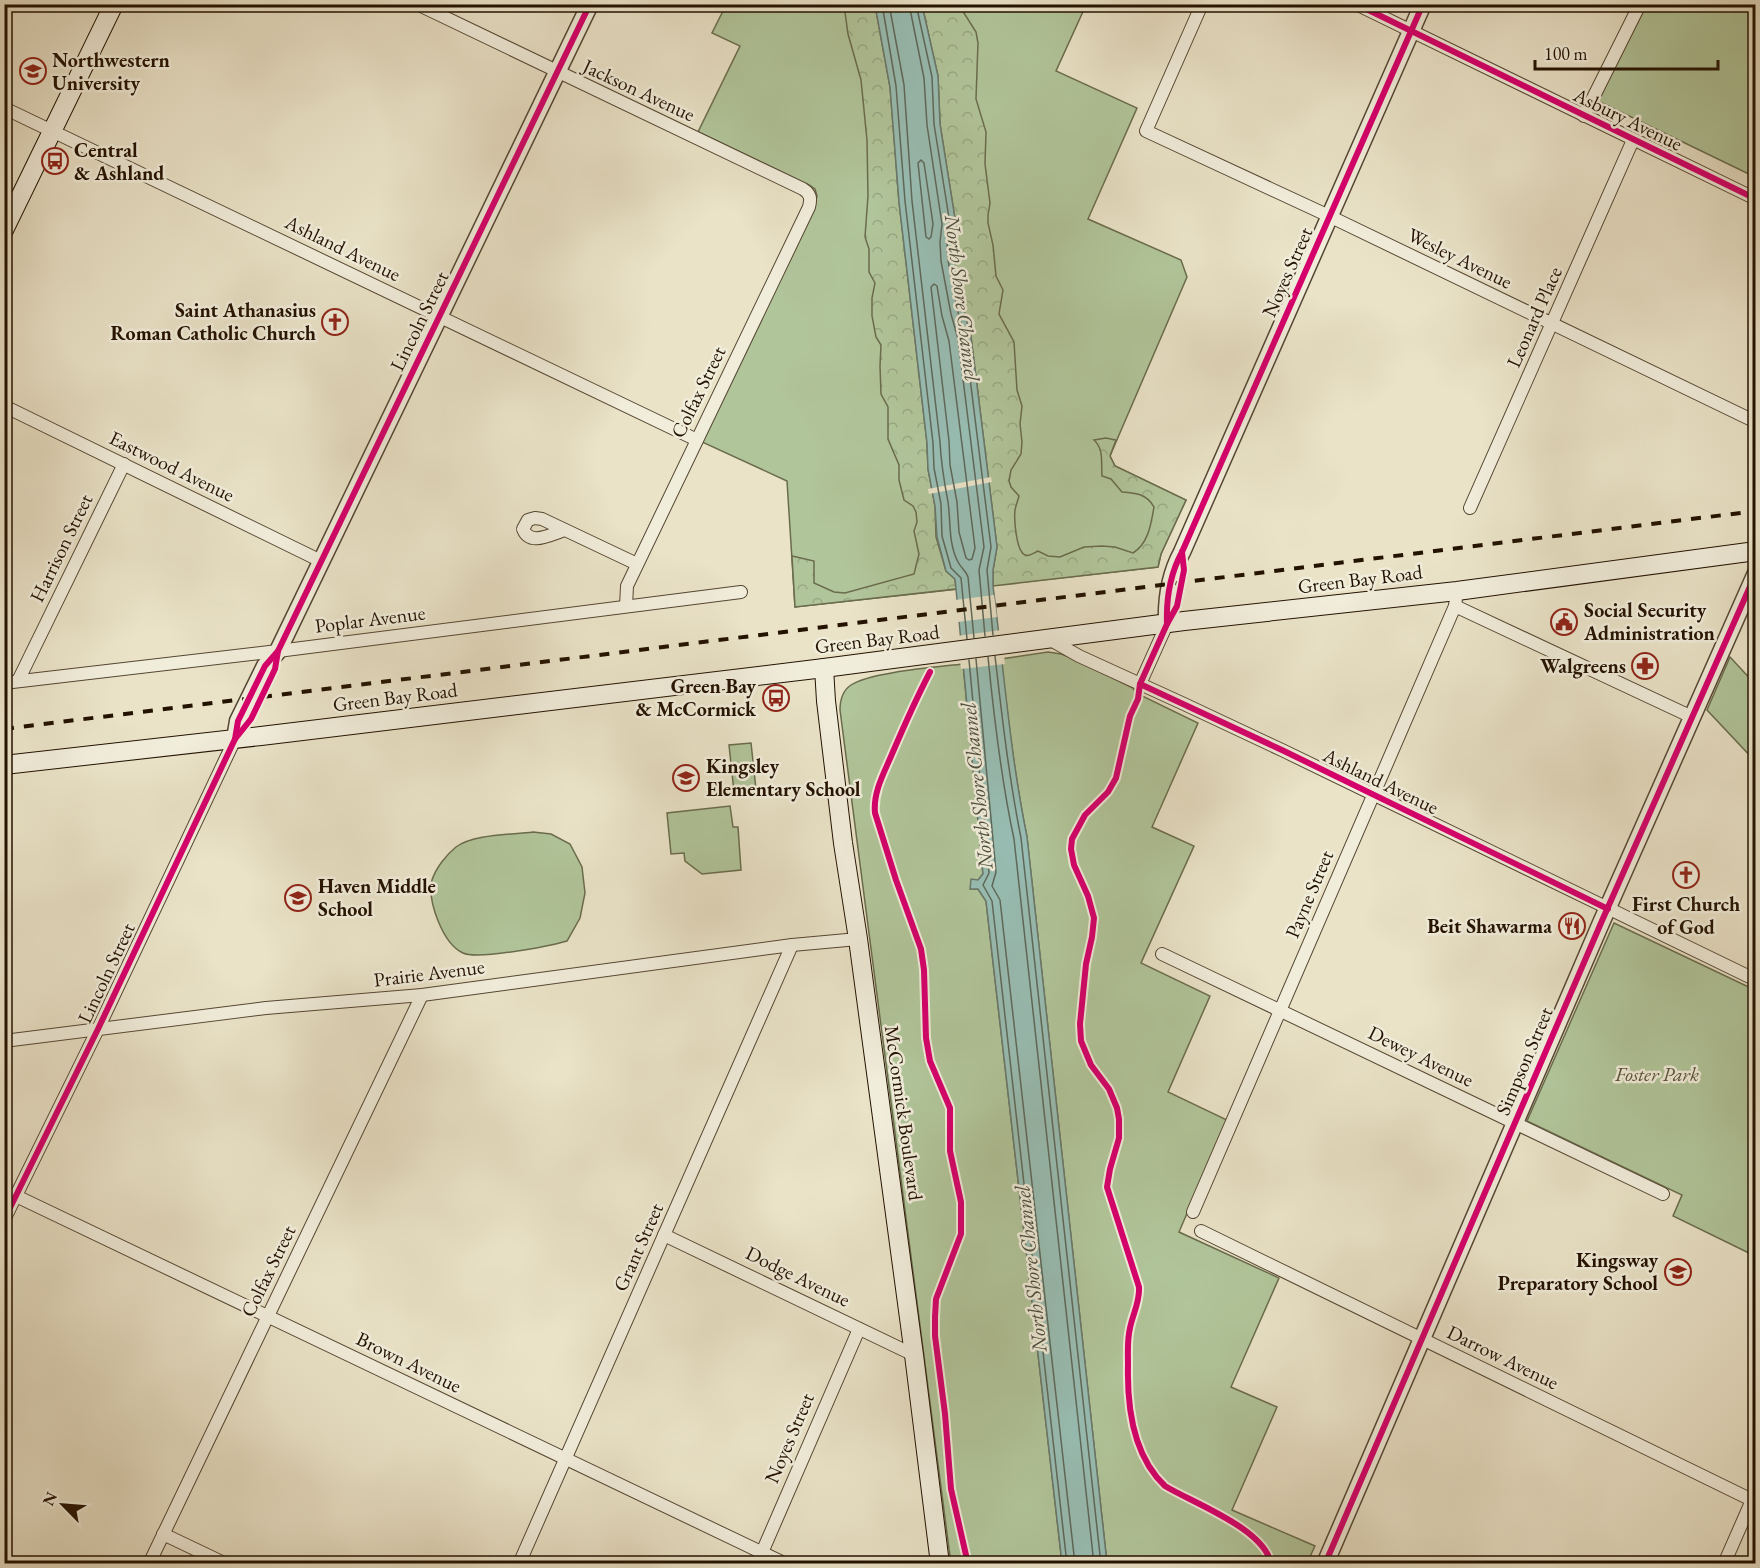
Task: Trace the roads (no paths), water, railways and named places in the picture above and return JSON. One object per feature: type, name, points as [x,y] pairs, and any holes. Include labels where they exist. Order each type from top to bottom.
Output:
[{"type":"main road","points":[[4,230],[114,4]]},
{"type":"main road","name":"Green Bay Road","points":[[4,765],[235,740],[1167,624],[1456,598],[1755,551]]},
{"type":"main road","name":"McCormick Boulevard","points":[[824,668],[843,843],[858,939],[940,1563]]},
{"type":"street","name":"Jackson Avenue","points":[[417,4],[803,189],[810,196]]},
{"type":"street","name":"Lincoln Street","points":[[4,1220],[98,1029],[235,740],[238,721],[265,666],[278,651],[590,4]]},
{"type":"street","name":"Wesley Avenue","points":[[1202,4],[1146,130],[1329,216],[1755,423]]},
{"type":"street","name":"Asbury Avenue","points":[[1356,4],[1755,199]]},
{"type":"street","name":"Noyes Street","points":[[1140,684],[1177,606],[1184,570],[1182,552],[1423,4]]},
{"type":"street","points":[[1584,116],[1640,4]]},
{"type":"street","name":"Ashland Avenue","points":[[4,108],[697,440]]},
{"type":"street","name":"Leonard Place","points":[[1470,508],[1633,140]]},
{"type":"street","name":"Colfax Street","points":[[626,606],[627,586],[809,207],[810,196]]},
{"type":"street","name":"Eastwood Avenue","points":[[4,406],[321,561]]},
{"type":"street","name":"Harrison Street","points":[[18,681],[124,464]]},
{"type":"street","points":[[565,530],[637,564]]},
{"type":"street","name":"Simpson Street","points":[[1327,1560],[1755,573]]},
{"type":"street","name":"Poplar Avenue","points":[[4,683],[278,651],[741,592]]},
{"type":"street","points":[[1456,598],[1692,717]]},
{"type":"street","name":"Payne Street","points":[[1193,1212],[1374,795],[1456,598]]},
{"type":"street","name":"Ashland Avenue","points":[[1047,639],[1078,656],[1184,704],[1755,980]]},
{"type":"street","name":"Prairie Avenue","points":[[4,1041],[266,1008],[422,995],[792,945],[858,939]]},
{"type":"street","name":"Grant Street","points":[[519,1563],[792,945]]},
{"type":"street","name":"Dewey Avenue","points":[[1162,954],[1663,1194]]},
{"type":"street","name":"Colfax Street","points":[[148,1563],[422,995]]},
{"type":"street","name":"Brown Avenue","points":[[16,1196],[565,1458],[760,1558],[786,1563]]},
{"type":"street","name":"Darrow Avenue","points":[[1201,1231],[1754,1498]]},
{"type":"street","name":"Dodge Avenue","points":[[664,1235],[914,1355]]},
{"type":"street","name":"Noyes Street","points":[[760,1558],[859,1329]]},
{"type":"street","points":[[1724,1563],[1754,1498]]},
{"type":"street","points":[[163,1534],[226,1563]]},
{"type":"street","points":[[1327,1560],[1344,1563]]},
{"type":"water","name":"North Shore Channel","points":[[875,5],[922,5],[938,76],[940,124],[956,225],[953,242],[954,259],[971,337],[997,547],[993,586],[1012,743],[1027,837],[1107,1563],[1062,1563],[986,901],[978,889],[970,889],[971,879],[978,880],[983,874],[955,579],[946,571],[937,537],[899,202],[890,87]]},
{"type":"railway","points":[[4,729],[1756,511]]},
{"type":"place","name":"Northwestern University","points":[[33,71]]},
{"type":"place","name":"Central & Ashland","points":[[55,161]]},
{"type":"place","name":"Saint Athanasius Roman Catholic Church","points":[[335,322]]},
{"type":"place","name":"Social Security Administration","points":[[1564,622]]},
{"type":"place","name":"Walgreens","points":[[1645,666]]},
{"type":"place","name":"Green Bay & McCormick","points":[[776,698]]},
{"type":"place","name":"Kingsley Elementary School","points":[[686,778]]},
{"type":"place","name":"First Church of God","points":[[1686,875]]},
{"type":"place","name":"Haven Middle School","points":[[298,898]]},
{"type":"place","name":"Beit Shawarma","points":[[1572,926]]},
{"type":"place","name":"Kingsway Preparatory School","points":[[1678,1272]]},
{"type":"park label","name":"Foster Park","points":[[1657,1074]]}]
